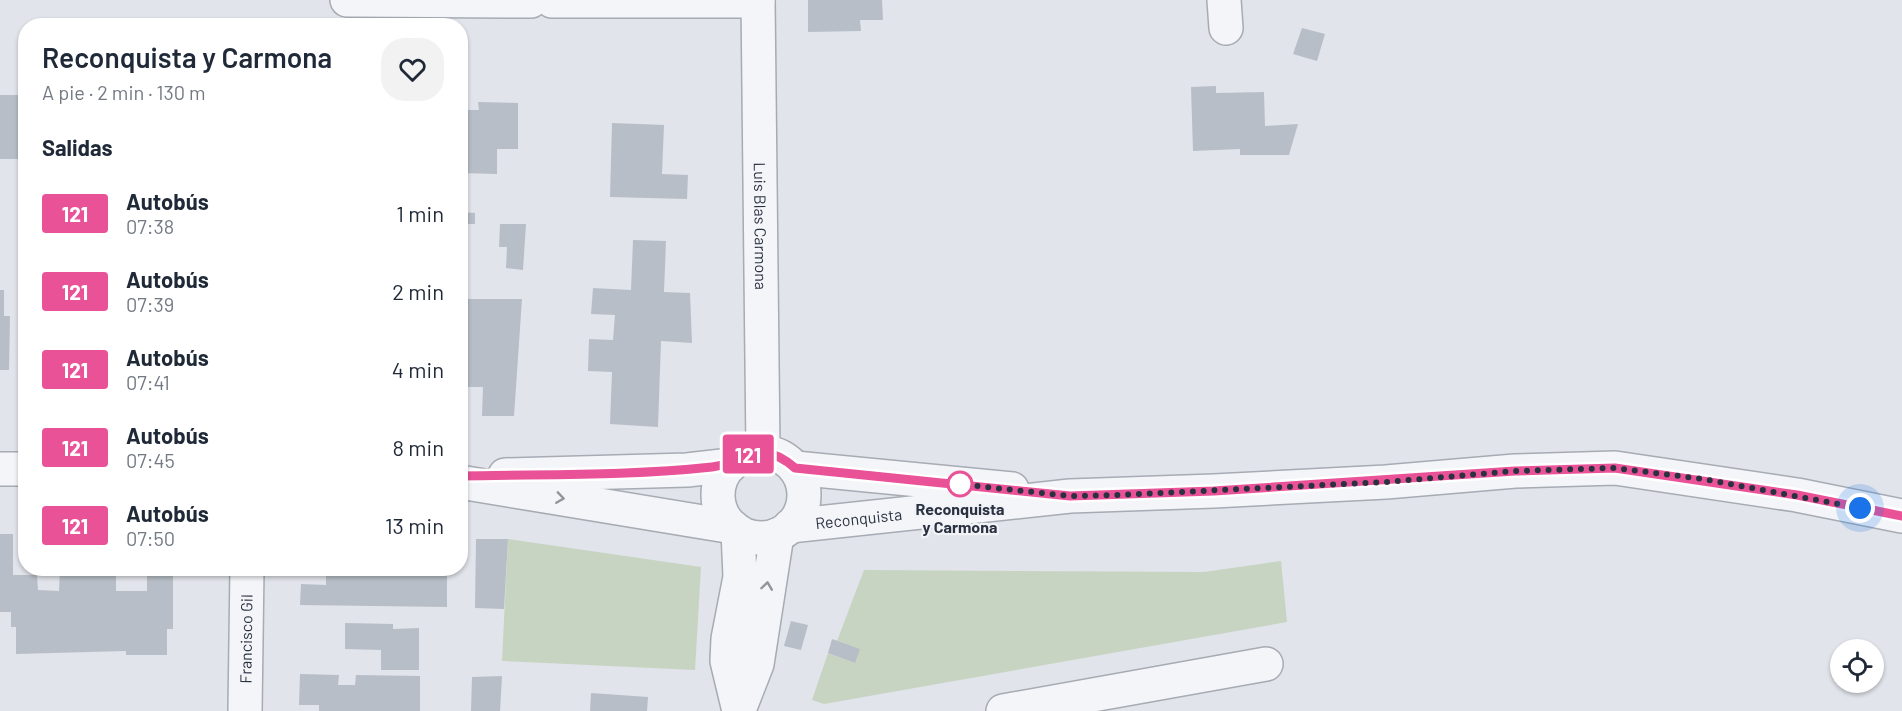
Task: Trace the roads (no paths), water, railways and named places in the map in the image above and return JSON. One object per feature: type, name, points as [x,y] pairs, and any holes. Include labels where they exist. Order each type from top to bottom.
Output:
[{"type":"street","points":[[347,0],[758,0]]},
{"type":"street","name":"Luis Blas Carmona","points":[[758,0],[763,452]]},
{"type":"street","points":[[468,483],[735,529],[764,538],[784,530],[800,513],[804,498],[802,483],[795,468],[775,454],[763,452],[740,458],[730,465],[722,476],[718,489],[719,503],[724,516],[735,529],[740,577],[728,639],[727,661],[739,711]]},
{"type":"street","points":[[468,476],[687,470],[730,465]]},
{"type":"street","name":"Reconquista","points":[[795,468],[1070,496]]},
{"type":"street","name":"Reconquista","points":[[784,530],[1070,496],[1214,491],[1515,471],[1615,468],[1797,495],[1902,516]]},
{"type":"street","points":[[0,469],[18,469]]},
{"type":"street","points":[[739,711],[757,664],[784,530]]},
{"type":"street","name":"Francisco Gil","points":[[246,711],[247,576]]},
{"type":"street","points":[[1003,711],[1266,664]]},
{"type":"place","name":"Reconquista y Carmona","points":[[960,484]]}]
